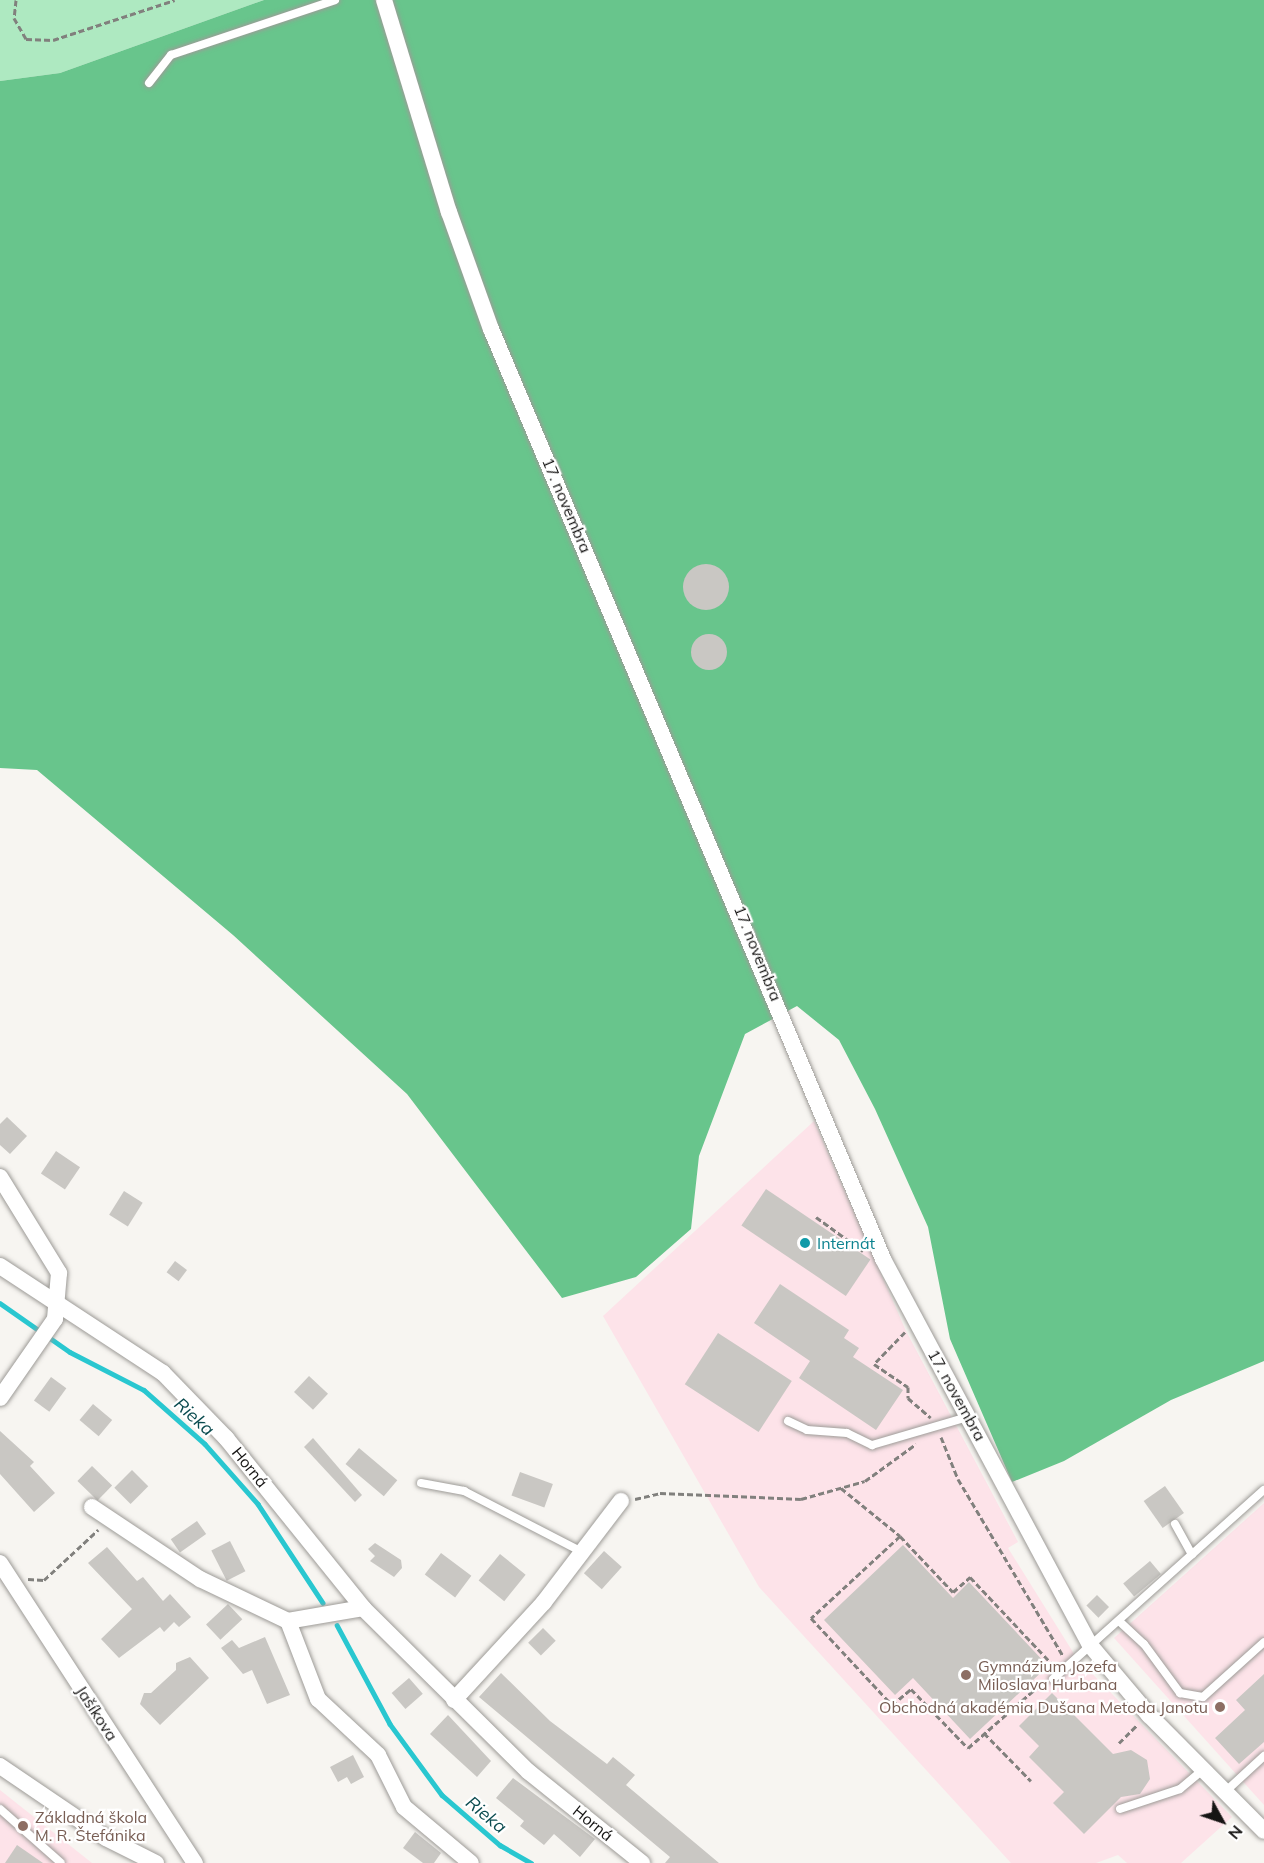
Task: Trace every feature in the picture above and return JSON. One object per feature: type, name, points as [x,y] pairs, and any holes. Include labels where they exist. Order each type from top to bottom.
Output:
[{"type":"street","name":"17. novembra","points":[[384,0],[449,213],[491,329],[884,1259],[917,1324],[972,1416],[1090,1645],[1264,1831]]},
{"type":"street","points":[[0,1177],[59,1273],[56,1314],[0,1398]]},
{"type":"street","name":"Horná","points":[[0,1266],[56,1314],[91,1322],[163,1373],[226,1438],[363,1608],[529,1772],[642,1863]]},
{"type":"street","points":[[454,1700],[582,1552],[621,1501]]},
{"type":"street","points":[[92,1508],[200,1579],[288,1621],[363,1608]]},
{"type":"street","name":"Jašíkova","points":[[0,1563],[195,1863]]},
{"type":"street","points":[[288,1621],[318,1699],[378,1755],[404,1807],[471,1863]]},
{"type":"street","points":[[0,1766],[106,1838],[156,1863]]},
{"type":"lane","points":[[149,83],[171,55],[335,0]]},
{"type":"lane","points":[[788,1421],[807,1430],[846,1432],[872,1445],[935,1423],[972,1416]]},
{"type":"lane","points":[[421,1483],[464,1491],[582,1552]]},
{"type":"lane","points":[[1057,1676],[1067,1663],[1119,1621],[1264,1490]]},
{"type":"lane","points":[[1175,1524],[1192,1555]]},
{"type":"lane","points":[[1119,1621],[1144,1644],[1180,1693],[1203,1697],[1264,1642]]},
{"type":"lane","points":[[1226,1791],[1264,1756]]},
{"type":"lane","points":[[1120,1809],[1135,1808],[1180,1790],[1205,1769]]},
{"type":"lane","points":[[0,1809],[61,1863]]},
{"type":"path","points":[[16,0],[14,18],[26,39],[35,40],[53,40],[175,0]]},
{"type":"path","points":[[816,1217],[870,1256],[884,1259]]},
{"type":"path","points":[[917,1324],[874,1364],[908,1387],[908,1398],[935,1423],[957,1479],[1067,1663]]},
{"type":"path","points":[[621,1501],[660,1493],[801,1499],[865,1481],[908,1452],[935,1423]]},
{"type":"path","points":[[841,1488],[900,1536],[953,1592],[970,1577],[1057,1676]]},
{"type":"path","points":[[22,1597],[22,1579],[44,1580],[111,1520]]},
{"type":"path","points":[[900,1536],[811,1618],[892,1705],[911,1689],[968,1748],[1034,1687]]},
{"type":"path","points":[[1119,1743],[1139,1723]]},
{"type":"path","points":[[984,1734],[1031,1781]]},
{"type":"shaded area","points":[[814,1121],[906,1331],[1018,1542],[1008,1548],[1076,1657],[1232,1817],[1181,1863],[1127,1863],[1118,1855],[1096,1863],[1011,1863],[759,1587],[603,1316]]},
{"type":"shaded area","name":"Obchodná akadémia Dušana Metoda Janotu","points":[[1264,1503],[1264,1805],[1114,1638]]},
{"type":"shaded area","name":"Základná škola M. R. Štefánika","points":[[0,1790],[92,1863],[0,1863]]},
{"type":"green space","points":[[0,0],[264,0],[60,73],[0,81]]},
{"type":"green space","points":[[264,0],[1264,0],[1264,1361],[1171,1400],[1064,1461],[1012,1482],[950,1339],[928,1227],[875,1109],[839,1040],[797,1006],[745,1034],[699,1156],[691,1229],[636,1277],[562,1298],[407,1094],[233,935],[37,770],[0,768],[0,81],[60,73]]},
{"type":"building","points":[[706,564],[722,571],[729,587],[722,603],[706,610],[690,603],[683,587],[690,571]]},
{"type":"building","points":[[709,634],[721,640],[727,652],[721,664],[709,670],[697,664],[691,652],[697,640]]},
{"type":"building","points":[[7,1117],[27,1136],[10,1154],[0,1145],[0,1124]]},
{"type":"building","points":[[56,1151],[80,1167],[65,1190],[41,1173]]},
{"type":"building","name":"Internát","points":[[766,1189],[870,1259],[846,1296],[741,1225]]},
{"type":"building","points":[[124,1191],[143,1203],[128,1226],[109,1215]]},
{"type":"building","points":[[175,1261],[187,1270],[179,1281],[167,1272]]},
{"type":"building","points":[[780,1284],[849,1330],[844,1338],[859,1348],[853,1357],[903,1390],[876,1430],[799,1378],[810,1361],[754,1323]]},
{"type":"building","points":[[718,1333],[792,1381],[759,1432],[685,1384]]},
{"type":"building","points":[[309,1376],[328,1394],[313,1410],[294,1392]]},
{"type":"building","points":[[51,1377],[66,1388],[49,1412],[34,1400]]},
{"type":"building","points":[[93,1404],[112,1420],[99,1436],[80,1420]]},
{"type":"building","points":[[0,1431],[34,1462],[30,1466],[55,1493],[34,1512],[0,1474]]},
{"type":"building","points":[[313,1438],[362,1495],[355,1502],[304,1447]]},
{"type":"building","points":[[359,1448],[397,1480],[384,1496],[346,1464]]},
{"type":"building","points":[[92,1466],[112,1485],[98,1501],[77,1481]]},
{"type":"building","points":[[132,1470],[148,1486],[131,1504],[114,1488]]},
{"type":"building","points":[[520,1472],[553,1484],[544,1507],[511,1495]]},
{"type":"building","points":[[1165,1486],[1184,1513],[1163,1528],[1144,1501]]},
{"type":"building","points":[[197,1521],[206,1534],[180,1552],[171,1539]]},
{"type":"building","points":[[230,1541],[245,1571],[227,1581],[211,1551]]},
{"type":"building","points":[[375,1543],[401,1560],[402,1568],[394,1577],[370,1561],[375,1556],[368,1549]]},
{"type":"building","points":[[903,1545],[953,1598],[969,1582],[1048,1666],[970,1739],[913,1678],[895,1695],[824,1620]]},
{"type":"building","points":[[107,1547],[137,1581],[143,1577],[163,1601],[170,1594],[191,1617],[179,1627],[174,1622],[164,1632],[160,1627],[119,1658],[101,1639],[132,1609],[88,1563]]},
{"type":"building","points":[[604,1551],[622,1567],[602,1589],[584,1573]]},
{"type":"building","points":[[441,1553],[471,1576],[455,1597],[425,1575]]},
{"type":"building","points":[[500,1554],[526,1575],[504,1601],[479,1580]]},
{"type":"building","points":[[1150,1561],[1161,1574],[1134,1597],[1123,1583]]},
{"type":"building","points":[[1097,1595],[1109,1607],[1098,1618],[1086,1606]]},
{"type":"building","points":[[228,1604],[242,1619],[220,1640],[206,1624]]},
{"type":"building","points":[[543,1628],[556,1641],[541,1656],[528,1643]]},
{"type":"building","points":[[265,1637],[290,1695],[267,1704],[252,1670],[243,1674],[221,1648],[232,1640],[239,1648]]},
{"type":"building","points":[[190,1657],[209,1678],[160,1725],[140,1704],[144,1693],[151,1693],[176,1670],[176,1663]]},
{"type":"building","points":[[501,1673],[550,1721],[607,1764],[613,1757],[635,1775],[626,1785],[719,1863],[665,1863],[670,1857],[479,1697]]},
{"type":"building","points":[[1264,1674],[1264,1742],[1239,1764],[1215,1738],[1245,1710],[1236,1700]]},
{"type":"building","points":[[409,1678],[423,1694],[405,1709],[392,1693]]},
{"type":"building","points":[[1052,1693],[1113,1754],[1131,1750],[1147,1760],[1150,1779],[1140,1794],[1121,1797],[1084,1834],[1053,1803],[1064,1792],[1029,1757],[1039,1746],[1019,1726]]},
{"type":"building","points":[[448,1715],[491,1761],[477,1777],[430,1734]]},
{"type":"building","points":[[353,1755],[364,1777],[351,1784],[347,1777],[338,1782],[330,1767]]},
{"type":"building","points":[[513,1778],[595,1839],[580,1857],[554,1834],[544,1845],[520,1826],[524,1821],[496,1798]]},
{"type":"building","points":[[415,1832],[441,1853],[434,1863],[423,1863],[403,1848]]},
{"type":"building","points":[[17,1845],[43,1863],[5,1863]]},
{"type":"waterway","name":"Rieka","points":[[0,1303],[70,1352],[144,1390],[205,1444],[258,1504],[323,1603]]},
{"type":"waterway","name":"Rieka","points":[[337,1625],[390,1724],[442,1795],[500,1845],[531,1863]]},
{"type":"place","name":"Internát","points":[[805,1243]]},
{"type":"place","name":"Gymnázium Jozefa Miloslava Hurbana","points":[[966,1675]]},
{"type":"place","name":"Obchodná akadémia Dušana Metoda Janotu","points":[[1220,1707]]},
{"type":"place","name":"Základná škola M. R. Štefánika","points":[[23,1826]]}]
